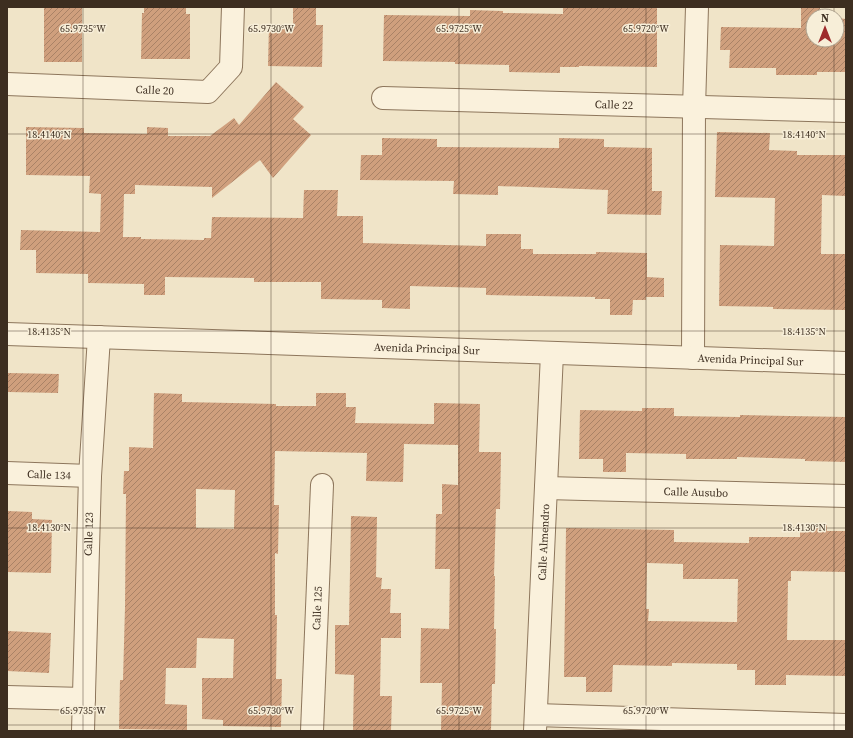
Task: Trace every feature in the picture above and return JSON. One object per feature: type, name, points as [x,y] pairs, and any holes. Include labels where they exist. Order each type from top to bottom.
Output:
[{"type":"street","name":"Calle 20","points":[[7,84],[208,92],[231,67],[233,7]]},
{"type":"street","points":[[693,358],[694,108],[697,7]]},
{"type":"street","name":"Calle 22","points":[[383,98],[694,108],[846,111]]},
{"type":"street","name":"Avenida Principal Sur","points":[[7,334],[846,363]]},
{"type":"street","name":"Calle 123","points":[[83,731],[90,476],[99,337]]},
{"type":"street","name":"Calle Almendro","points":[[536,723],[552,353]]},
{"type":"street","name":"Calle 134","points":[[7,474],[90,476]]},
{"type":"street","name":"Calle 125","points":[[312,731],[322,485]]},
{"type":"street","name":"Calle Ausubo","points":[[546,488],[846,496]]},
{"type":"street","points":[[7,697],[84,699]]},
{"type":"street","points":[[536,723],[846,725]]},
{"type":"building","points":[[44,7],[82,7],[82,62],[44,62]]},
{"type":"building","points":[[144,7],[186,7],[186,14],[190,14],[190,59],[141,59],[142,13],[144,13]]},
{"type":"building","points":[[293,7],[316,7],[316,25],[323,25],[322,67],[268,66],[269,24],[293,25]]},
{"type":"building","points":[[563,7],[657,7],[657,67],[579,66],[560,67],[560,73],[509,72],[509,65],[455,64],[455,62],[383,61],[384,15],[470,16],[470,10],[503,11],[503,13],[563,14]]},
{"type":"building","points":[[801,8],[805,8],[805,48],[845,48],[846,19],[846,72],[817,72],[817,75],[776,75],[776,68],[729,68],[730,50],[720,50],[721,27],[801,28]]},
{"type":"building","points":[[276,82],[304,107],[293,119],[311,135],[273,178],[260,160],[212,198],[212,187],[135,185],[135,194],[124,194],[123,237],[141,237],[141,239],[204,240],[204,238],[211,238],[212,217],[303,218],[304,190],[338,190],[337,216],[363,216],[363,243],[486,246],[486,234],[521,234],[521,249],[533,249],[533,254],[596,254],[596,252],[647,253],[647,277],[664,278],[664,297],[646,297],[646,300],[633,300],[632,315],[610,315],[610,299],[595,299],[595,297],[486,295],[486,288],[410,286],[410,309],[382,308],[382,300],[321,299],[321,282],[254,282],[254,278],[165,277],[165,295],[144,295],[144,284],[88,283],[88,274],[36,273],[36,250],[20,250],[21,230],[100,232],[101,194],[89,193],[90,176],[26,175],[26,127],[84,128],[84,133],[147,134],[147,127],[168,128],[168,136],[210,136],[234,118],[239,125]]},
{"type":"building","points":[[717,132],[770,133],[769,150],[797,151],[797,155],[846,155],[846,196],[822,195],[821,254],[846,254],[846,310],[773,309],[773,307],[719,306],[720,245],[774,246],[775,198],[715,197]]},
{"type":"building","points":[[382,138],[437,139],[437,147],[559,148],[559,138],[604,139],[604,147],[652,148],[652,191],[662,191],[661,215],[607,214],[608,190],[498,186],[498,195],[453,194],[454,181],[360,180],[361,155],[382,155]]},
{"type":"building","points":[[8,373],[59,374],[58,393],[8,392]]},
{"type":"building","points":[[154,393],[182,394],[182,402],[316,406],[316,393],[346,393],[346,407],[356,407],[355,423],[434,424],[434,403],[480,404],[479,452],[501,452],[500,509],[496,509],[494,576],[494,629],[496,629],[495,684],[492,684],[491,731],[441,731],[442,683],[420,683],[421,628],[449,629],[450,569],[435,569],[436,514],[442,514],[442,484],[458,485],[458,445],[404,444],[403,482],[366,481],[367,453],[275,451],[274,505],[279,505],[278,554],[275,553],[275,615],[277,615],[276,679],[282,679],[281,727],[223,726],[223,720],[202,719],[202,678],[233,678],[234,639],[197,638],[196,668],[166,668],[165,704],[187,705],[187,730],[119,729],[120,680],[123,680],[125,607],[126,494],[123,494],[124,471],[129,471],[129,447],[153,448]],"holes":[[[196,489],[235,490],[234,529],[196,528]]]},
{"type":"building","points":[[642,408],[674,408],[674,416],[740,417],[740,415],[846,417],[846,462],[737,457],[737,459],[686,459],[686,454],[626,453],[626,472],[603,472],[603,459],[579,459],[580,410],[642,411]]},
{"type":"building","points":[[7,511],[32,512],[32,519],[52,520],[51,573],[7,572]]},
{"type":"building","points":[[351,516],[377,517],[376,577],[382,578],[381,589],[391,589],[390,613],[401,613],[401,638],[381,638],[380,696],[392,696],[391,731],[353,731],[354,675],[335,674],[335,625],[349,625]]},
{"type":"building","points":[[806,524],[827,524],[827,531],[846,531],[846,572],[791,571],[791,581],[788,581],[787,640],[846,640],[845,676],[786,675],[786,685],[755,685],[755,670],[737,670],[737,664],[672,663],[672,666],[613,665],[612,692],[586,692],[586,677],[564,677],[566,528],[674,530],[674,542],[749,543],[749,537],[800,537],[800,531],[806,531]],"holes":[[[647,563],[683,564],[683,579],[738,579],[737,622],[648,621],[649,609],[646,609]]]},
{"type":"building","points":[[7,631],[51,633],[49,673],[7,671]]}]
